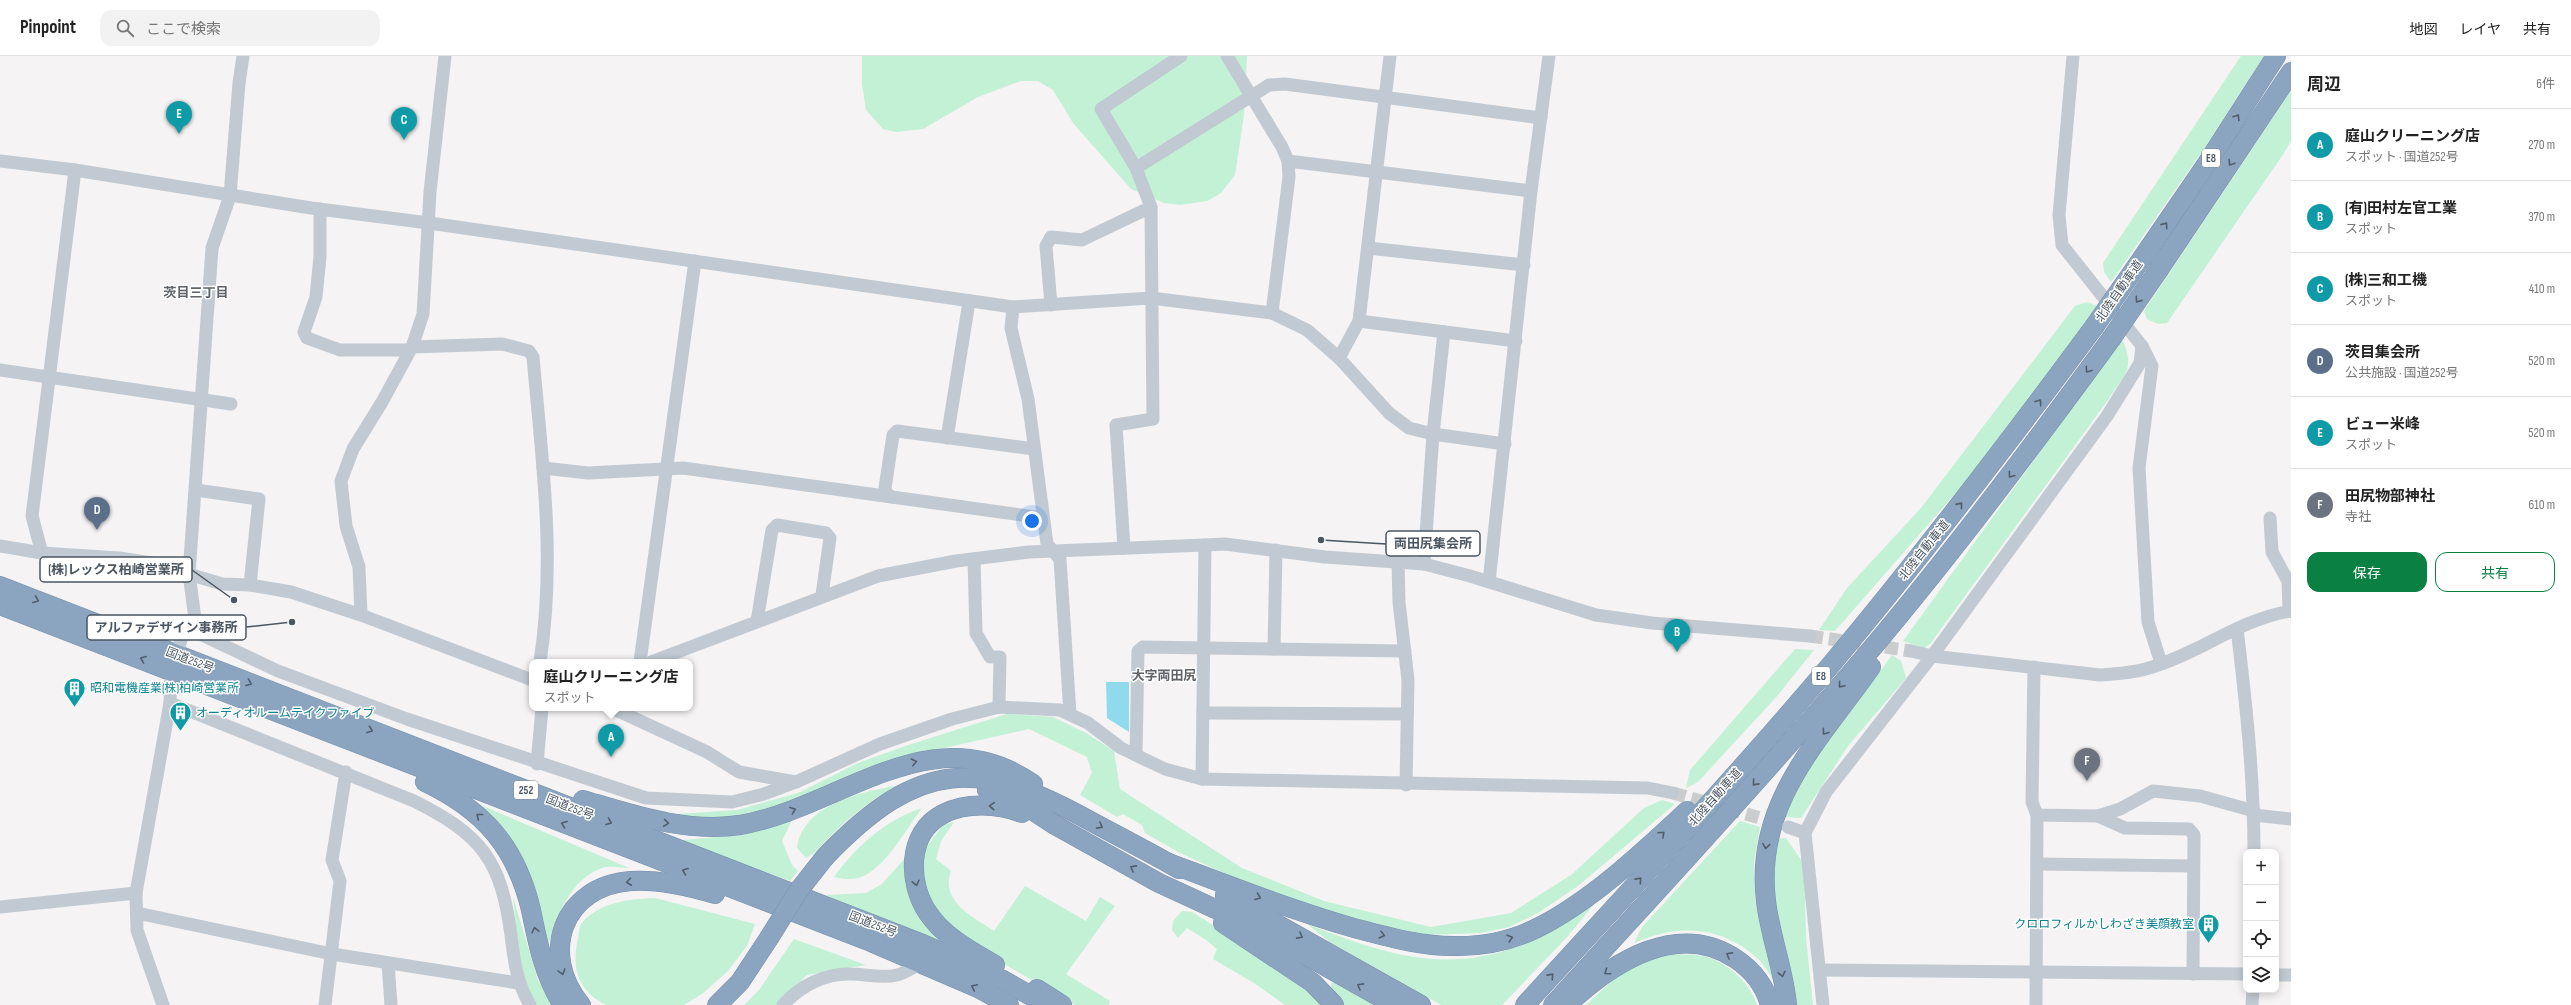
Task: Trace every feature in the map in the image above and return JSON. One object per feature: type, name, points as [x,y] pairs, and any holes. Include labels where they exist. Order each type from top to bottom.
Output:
[{"type":"highway","name":"北陸自動車道","points":[[1525,1005],[1747,762],[1895,586],[1966,498],[2094,326],[2143,257],[2206,165],[2276,56]]},
{"type":"highway","name":"北陸自動車道","points":[[1553,1005],[1771,766],[1847,678],[1987,507],[2111,339],[2291,72]]},
{"type":"highway","points":[[1787,1005],[1768,919],[1764,880],[1767,838],[1773,819],[1794,776],[1987,507]]},
{"type":"highway","name":"国道252号","points":[[0,586],[174,663],[286,717],[921,963],[1009,1005]]},
{"type":"highway","points":[[1169,863],[1282,906],[1393,938],[1418,943],[1459,946],[1496,942],[1517,936],[1537,928],[1581,900],[1649,846],[1684,814],[1741,757],[1863,618],[1895,586]]},
{"type":"highway","name":"国道252号","points":[[0,605],[174,663],[440,757],[923,944],[1001,979],[1046,1005]]},
{"type":"highway","points":[[286,717],[430,784],[470,808],[493,829],[508,848],[524,882],[541,958],[554,992],[563,1005]]},
{"type":"highway","points":[[440,757],[642,818],[682,825],[739,825],[774,817],[808,805],[886,770],[938,758],[967,758],[998,764],[1017,773],[1066,807],[1169,863],[1421,1005]]},
{"type":"highway","points":[[830,860],[852,830],[884,805],[904,793],[939,780],[971,777],[1001,781],[1066,807]]},
{"type":"highway","points":[[735,1005],[749,989],[775,941],[799,890],[830,860],[896,811],[919,798],[947,789],[963,788],[994,791],[1018,801],[1055,826],[1159,883],[1298,972],[1313,983],[1334,1005]]},
{"type":"highway","points":[[1055,826],[1002,807],[986,806],[954,809],[942,815],[924,833],[916,852],[913,872],[921,900],[940,928],[978,954],[1062,1005]]},
{"type":"highway","points":[[581,1005],[571,993],[560,967],[559,952],[565,923],[583,899],[596,890],[630,881],[672,883],[702,890],[921,963]]},
{"type":"highway","points":[[1159,883],[1261,930],[1394,1005]]},
{"type":"highway","points":[[717,1005],[740,982],[775,941]]},
{"type":"highway","points":[[1567,1005],[1607,971],[1630,957],[1649,949],[1681,944],[1714,948],[1735,958],[1752,972],[1761,984],[1770,1005]]},
{"type":"street","points":[[243,56],[239,83],[230,196],[212,248],[200,398],[196,490],[189,574],[196,626],[202,635],[278,671],[407,719],[537,764],[646,798],[732,802],[764,794],[796,782],[880,744],[952,720],[999,707],[1060,710],[1088,723],[1121,748],[1165,769],[1202,779],[1406,785],[1648,788],[1673,793]]},
{"type":"street","points":[[361,615],[359,567],[346,526],[341,481],[353,449],[382,402],[411,348],[423,314],[430,223],[430,192],[445,56]]},
{"type":"street","points":[[1124,548],[1116,424],[1153,419],[1151,207],[1136,168],[1101,109],[1181,56]]},
{"type":"street","points":[[1227,56],[1282,147],[1288,161],[1289,177],[1272,313]]},
{"type":"street","points":[[1339,358],[1359,321],[1368,248],[1375,171],[1390,56]]},
{"type":"street","points":[[1489,582],[1516,342],[1531,191],[1549,56]]},
{"type":"street","points":[[2073,56],[2059,215],[2062,245],[2142,346],[2152,366],[2139,468],[2148,622],[2161,663]]},
{"type":"street","points":[[1136,168],[1250,95],[1269,85],[1285,84],[1541,118]]},
{"type":"street","points":[[1288,161],[1531,191]]},
{"type":"street","points":[[0,162],[75,170],[230,196],[695,261],[969,302],[1013,307],[1151,298],[1272,313],[1307,330],[1339,358],[1389,413],[1409,428],[1433,434],[1505,444]]},
{"type":"street","points":[[42,553],[32,516],[75,170]]},
{"type":"street","points":[[1051,305],[1046,246],[1051,237],[1082,240],[1151,207]]},
{"type":"street","points":[[320,209],[320,257],[316,297],[304,332],[307,338],[340,350],[502,344],[529,351],[533,357],[549,531],[546,624],[540,659]]},
{"type":"street","points":[[1368,248],[1524,265]]},
{"type":"street","points":[[640,659],[695,261]]},
{"type":"street","points":[[947,438],[969,302]]},
{"type":"street","points":[[1013,307],[1010,328],[1028,399],[1047,544],[1060,559],[1070,714]]},
{"type":"street","points":[[1359,321],[1516,342]]},
{"type":"street","points":[[1424,564],[1433,434],[1444,332]]},
{"type":"street","points":[[1823,1005],[1805,833],[1826,792],[1932,656],[2107,416],[2140,363],[2142,346]]},
{"type":"street","points":[[0,370],[200,398],[230,404]]},
{"type":"street","points":[[892,497],[887,494],[885,488],[893,435],[897,431],[1034,450]]},
{"type":"street","points":[[543,468],[588,473],[682,468],[1043,518]]},
{"type":"street","points":[[196,490],[259,499],[250,585]]},
{"type":"street","points":[[1911,651],[1932,656],[2100,675],[2124,674],[2150,668],[2237,629],[2277,613],[2290,611],[2288,581],[2272,552],[2270,518]]},
{"type":"street","points":[[758,621],[772,530],[777,525],[826,533],[830,538],[822,595]]},
{"type":"street","points":[[1202,779],[1205,544]]},
{"type":"street","points":[[659,659],[822,595],[878,576],[974,559],[1052,551],[1205,544],[1225,544],[1398,563],[1424,564],[1489,582],[1596,615],[1652,623],[1810,636]]},
{"type":"street","points":[[0,546],[42,553],[119,558],[152,563],[222,584],[250,585],[291,592],[361,615],[529,679]]},
{"type":"street","points":[[1274,649],[1276,550]]},
{"type":"street","points":[[974,559],[976,633],[990,656],[1000,656],[999,707]]},
{"type":"street","points":[[1398,563],[1399,602],[1408,680],[1406,785]]},
{"type":"street","points":[[163,1005],[137,930],[136,893],[170,703],[174,663],[184,631],[196,626]]},
{"type":"street","points":[[2237,629],[2249,729],[2254,813],[2254,849]]},
{"type":"street","points":[[1136,755],[1138,651],[1142,647],[1404,651]]},
{"type":"street","points":[[2034,668],[2032,802],[2037,815],[2036,1005]]},
{"type":"street","points":[[170,703],[346,772],[441,814],[466,832],[484,850],[498,875],[506,903],[518,982],[530,1005]]},
{"type":"street","points":[[537,764],[542,711]]},
{"type":"street","points":[[618,711],[707,752],[740,772],[796,782]]},
{"type":"street","points":[[1203,713],[1407,714]]},
{"type":"street","points":[[325,1005],[340,881],[332,860],[346,772]]},
{"type":"street","points":[[2037,815],[2098,816],[2120,809],[2153,791],[2200,796],[2254,813],[2291,819]]},
{"type":"street","points":[[2098,816],[2125,828],[2189,829],[2194,835],[2193,974]]},
{"type":"street","points":[[1788,827],[1805,833]]},
{"type":"street","points":[[2037,864],[2193,866]]},
{"type":"street","points":[[0,907],[136,893]]},
{"type":"street","points":[[137,913],[332,954],[518,982]]},
{"type":"street","points":[[388,963],[391,1005]]},
{"type":"street","points":[[783,1005],[804,986],[818,980],[850,974],[888,976],[898,975],[921,963]]},
{"type":"street","points":[[1820,970],[2243,974]]},
{"type":"street","points":[[2279,975],[2291,975]]},
{"type":"street","points":[[2252,1005],[2253,993]]},
{"type":"green space","points":[[862,56],[1247,56],[1244,115],[1235,175],[1221,193],[1207,201],[1180,205],[1164,203],[1131,189],[1073,123],[1053,90],[1038,81],[1021,81],[978,97],[923,129],[896,132],[883,129],[866,110],[862,84]]},
{"type":"green space","points":[[2241,56],[2264,56],[2208,143],[2111,282],[2104,272],[2103,263]]},
{"type":"green space","points":[[2291,90],[2291,141],[2284,153],[2167,323],[2158,324],[2147,319],[2144,311]]},
{"type":"green space","points":[[2087,302],[2097,306],[2033,394],[1960,488],[1835,631],[1819,630],[1847,588],[1921,508],[2075,306]]},
{"type":"green space","points":[[2122,339],[2126,349],[2128,365],[2123,377],[2108,400],[1930,644],[1924,648],[1903,641]]},
{"type":"green space","points":[[1795,649],[1814,650],[1778,695],[1698,782],[1686,788],[1690,770]]},
{"type":"green space","points":[[1892,655],[1901,661],[1906,678],[1848,746],[1801,818],[1784,817],[1809,767]]},
{"type":"green space","points":[[1007,714],[1053,717],[1086,733],[1114,751],[1120,789],[1242,868],[1324,901],[1431,927],[1511,913],[1571,875],[1644,808],[1662,800],[1675,804],[1578,886],[1538,913],[1509,927],[1481,933],[1423,935],[1330,912],[1241,881],[1178,852],[1145,833],[1142,825],[1123,814],[1117,817],[1080,795],[1092,773],[1087,757],[1029,729],[908,756],[769,813],[705,820],[662,815],[737,810],[798,793],[858,763],[908,745]]},
{"type":"green space","points":[[899,785],[863,807],[853,815],[813,854],[806,858],[797,848],[802,833],[810,821],[822,811],[852,796]]},
{"type":"green space","points":[[471,801],[629,868],[605,867],[581,881],[573,890],[560,912],[548,946]]},
{"type":"green space","points":[[922,808],[894,848],[876,867],[867,874],[858,878],[846,879],[834,877],[852,855],[872,836],[908,813]]},
{"type":"green space","points":[[792,820],[782,841],[792,865],[798,871],[790,881],[684,843],[683,840],[742,835]]},
{"type":"green space","points":[[1740,821],[1760,827],[1754,862],[1755,898],[1775,983],[1757,958],[1743,947],[1728,939],[1713,934],[1698,931],[1682,931],[1650,937],[1634,943],[1642,927]]},
{"type":"green space","points":[[954,822],[941,841],[936,859],[951,871],[949,882],[950,891],[954,900],[968,914],[994,931],[1025,886],[1086,921],[1100,897],[1115,906],[1066,974],[1110,1001],[1109,1005],[1075,1005],[968,943],[930,904],[923,884],[923,852],[943,825]]},
{"type":"green space","points":[[1786,838],[1804,864],[1806,938],[1813,1005],[1795,1005],[1771,909],[1776,839]]},
{"type":"green space","points":[[907,856],[957,954],[826,895],[866,893],[882,884]]},
{"type":"green space","points":[[1608,887],[1568,936],[1502,1005],[1441,1005],[1330,942],[1307,924],[1385,951],[1437,959],[1464,959],[1491,955],[1519,946],[1543,935]]},
{"type":"green space","points":[[513,897],[538,980],[552,1005],[535,1005],[520,967]]},
{"type":"green space","points":[[655,898],[755,924],[747,946],[728,971],[702,994],[684,1005],[606,1005],[596,999],[583,986],[576,969],[575,960],[580,925],[588,917],[605,906],[635,899]]},
{"type":"green space","points":[[1182,911],[1192,912],[1285,971],[1326,1005],[1285,1005],[1254,983],[1213,959],[1217,949],[1187,928],[1178,938],[1172,930],[1173,921]]},
{"type":"green space","points":[[794,939],[866,965],[807,975],[776,1005],[744,1005],[759,990]]},
{"type":"green space","points":[[1674,954],[1703,956],[1720,963],[1743,981],[1754,996],[1757,1005],[1586,1005],[1625,969],[1647,960]]},
{"type":"green space","points":[[1335,980],[1379,1005],[1343,1005],[1332,993],[1331,984]]},
{"type":"water","points":[[1106,682],[1129,682],[1129,732],[1107,718]]},
{"type":"tunnel","points":[[1810,636],[1911,651]]},
{"type":"tunnel","points":[[1673,793],[1781,824]]},
{"type":"place","name":"ビュー米峰","points":[[179,134]]},
{"type":"place","name":"(株)三和工機","points":[[404,140]]},
{"type":"place","name":"茨目集会所","points":[[97,530]]},
{"type":"place","name":"両田尻集会所","points":[[1321,540]]},
{"type":"place","name":"(株)レックス柏崎営業所","points":[[234,600]]},
{"type":"place","name":"アルファデザイン事務所","points":[[292,622]]},
{"type":"place","name":"(有)田村左官工業","points":[[1677,652]]},
{"type":"place","name":"昭和電機産業(株)柏崎営業所","points":[[74,708]]},
{"type":"place","name":"オーディオルームテイクファイブ","points":[[180,732]]},
{"type":"place","name":"庭山クリーニング店","points":[[611,757]]},
{"type":"place","name":"田尻物部神社","points":[[2087,781]]},
{"type":"place","name":"クロロフィルかしわざき美顔教室","points":[[2209,944]]},
{"type":"district","name":"茨目三丁目","points":[[196,292]]},
{"type":"district","name":"大字両田尻","points":[[1164,675]]}]
